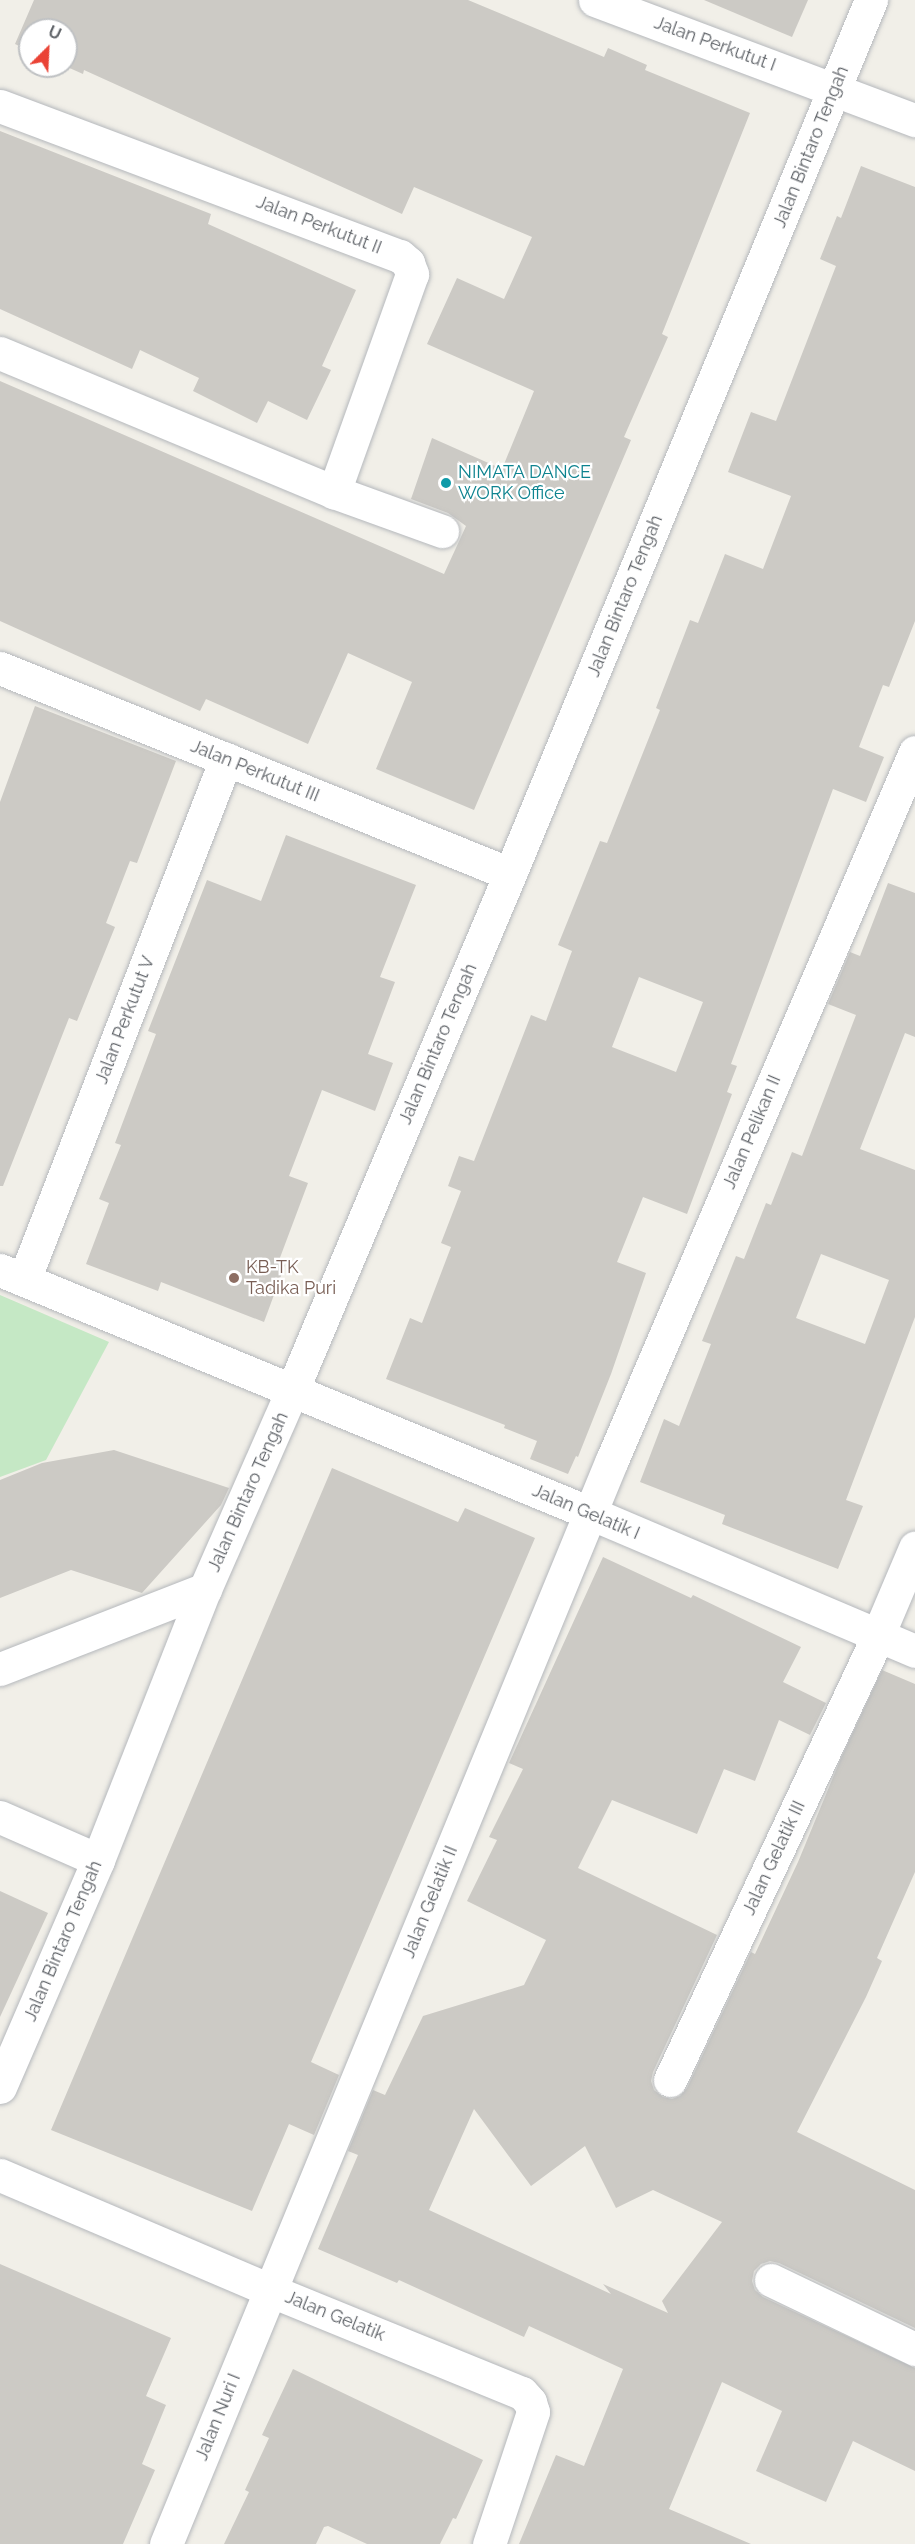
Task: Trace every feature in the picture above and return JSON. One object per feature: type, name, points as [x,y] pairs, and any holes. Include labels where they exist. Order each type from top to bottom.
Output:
[{"type":"street","name":"Jalan Perkutut I","points":[[595,0],[835,88],[915,120]]},
{"type":"street","name":"Jalan Bintaro Tengah","points":[[0,2087],[98,1860],[206,1589],[510,874],[871,0]]},
{"type":"street","name":"Jalan Perkutut II","points":[[0,106],[400,256],[408,263],[412,274],[334,492]]},
{"type":"street","points":[[0,353],[334,492],[442,531]]},
{"type":"street","name":"Jalan Perkutut III","points":[[0,668],[510,874]]},
{"type":"street","name":"Jalan Pelikan II","points":[[590,1513],[915,752]]},
{"type":"street","name":"Jalan Perkutut V","points":[[12,1275],[226,759]]},
{"type":"street","name":"Jalan Gelatik I","points":[[12,1275],[590,1513],[915,1651]]},
{"type":"street","name":"Jalan Gelatik II","points":[[269,2290],[590,1513]]},
{"type":"street","name":"Jalan Gelatik III","points":[[670,2080],[878,1635],[905,1599],[915,1548]]},
{"type":"street","points":[[0,1669],[206,1589]]},
{"type":"street","points":[[0,1817],[98,1860]]},
{"type":"street","name":"Jalan Gelatik","points":[[0,2175],[269,2290],[522,2393],[530,2402],[533,2412],[489,2544]]},
{"type":"street","points":[[771,2280],[915,2349]]},
{"type":"street","name":"Jalan Nuri I","points":[[166,2544],[269,2290]]},
{"type":"green space","points":[[0,1295],[109,1342],[46,1460],[0,1477]]},
{"type":"building","points":[[34,0],[468,0],[604,57],[608,48],[647,65],[645,70],[750,113],[662,334],[668,337],[624,437],[631,440],[474,810],[376,769],[412,682],[348,653],[308,744],[206,699],[200,711],[0,621],[0,381],[444,574],[466,526],[448,513],[411,499],[432,438],[502,469],[534,391],[427,344],[457,278],[504,299],[532,237],[414,187],[402,214],[84,70],[83,74],[78,72],[78,18],[26,18]]},
{"type":"building","points":[[704,0],[808,0],[792,37]]},
{"type":"building","points":[[0,131],[211,214],[208,224],[356,290],[322,366],[331,370],[307,420],[268,401],[257,423],[193,391],[199,378],[140,350],[132,369],[0,309]]},
{"type":"building","points":[[861,166],[915,187],[915,621],[889,687],[883,685],[859,747],[884,757],[866,802],[833,789],[731,1064],[737,1066],[727,1092],[732,1094],[687,1214],[643,1197],[617,1262],[646,1273],[611,1374],[578,1457],[576,1456],[568,1474],[530,1459],[537,1441],[504,1428],[505,1425],[386,1379],[410,1318],[422,1323],[451,1247],[441,1243],[461,1191],[448,1186],[459,1156],[474,1161],[531,1015],[546,1021],[572,951],[558,945],[600,841],[607,843],[660,710],[656,708],[690,620],[698,623],[725,554],[763,569],[791,496],[728,472],[751,412],[776,421],[836,266],[820,259],[837,216],[841,218]],"holes":[[[639,977],[703,1002],[676,1072],[612,1047]]]},
{"type":"building","points":[[35,706],[176,761],[137,863],[130,861],[106,923],[115,927],[77,1021],[69,1018],[3,1186],[0,1186],[0,802]]},
{"type":"building","points":[[286,835],[416,885],[380,977],[395,982],[368,1054],[393,1063],[375,1111],[322,1090],[289,1176],[308,1183],[278,1263],[285,1265],[264,1322],[161,1282],[158,1291],[86,1264],[109,1203],[99,1199],[121,1145],[115,1143],[156,1034],[148,1031],[207,880],[261,901]]},
{"type":"building","points":[[888,883],[915,893],[915,1037],[905,1033],[860,1149],[915,1170],[915,1317],[846,1500],[863,1506],[838,1569],[722,1524],[725,1515],[640,1482],[664,1419],[679,1426],[711,1344],[702,1341],[736,1256],[744,1259],[766,1203],[771,1205],[792,1152],[802,1156],[856,1015],[828,1004],[850,952],[860,956]],"holes":[[[821,1254],[889,1280],[865,1344],[796,1318]]]},
{"type":"building","points":[[114,1450],[229,1488],[221,1505],[142,1593],[71,1570],[0,1598],[0,1480],[42,1463]]},
{"type":"building","points":[[332,1468],[458,1522],[465,1508],[535,1538],[311,2062],[339,2075],[314,2135],[289,2124],[252,2211],[51,2130]]},
{"type":"building","points":[[603,1557],[691,1598],[693,1595],[801,1647],[783,1682],[826,1703],[810,1735],[779,1720],[755,1781],[724,1769],[697,1834],[612,1800],[578,1868],[717,1935],[653,2072],[651,2081],[654,2090],[663,2097],[672,2099],[680,2096],[687,2088],[751,1952],[755,1954],[882,1670],[915,1684],[915,1872],[877,1958],[882,1961],[866,1997],[797,2132],[915,2190],[915,2328],[779,2263],[770,2261],[761,2264],[754,2271],[752,2281],[755,2290],[763,2297],[915,2368],[915,2471],[853,2441],[826,2502],[756,2471],[782,2411],[722,2382],[669,2509],[751,2544],[519,2544],[556,2455],[584,2466],[623,2369],[529,2326],[524,2337],[399,2280],[397,2283],[318,2249],[358,2155],[348,2151],[373,2090],[385,2095],[423,2016],[524,1985],[546,1940],[467,1901],[497,1840],[489,1837],[523,1769],[509,1763]],"holes":[[[474,2109],[531,2186],[585,2146],[616,2208],[653,2190],[722,2222],[662,2301],[668,2313],[603,2284],[611,2294],[429,2210]]]},
{"type":"building","points":[[0,1891],[48,1913],[0,2017]]},
{"type":"building","points":[[0,2264],[171,2338],[146,2396],[166,2405],[142,2464],[155,2470],[123,2544],[0,2544]]},
{"type":"building","points":[[293,2369],[483,2460],[456,2519],[453,2518],[440,2544],[367,2544],[328,2526],[324,2527],[316,2544],[224,2544],[249,2492],[245,2490],[269,2438],[262,2435]]},
{"type":"place","name":"NIMATA DANCE WORK Office","points":[[446,483]]},
{"type":"place","name":"KB-TK Tadika Puri","points":[[234,1278]]}]
